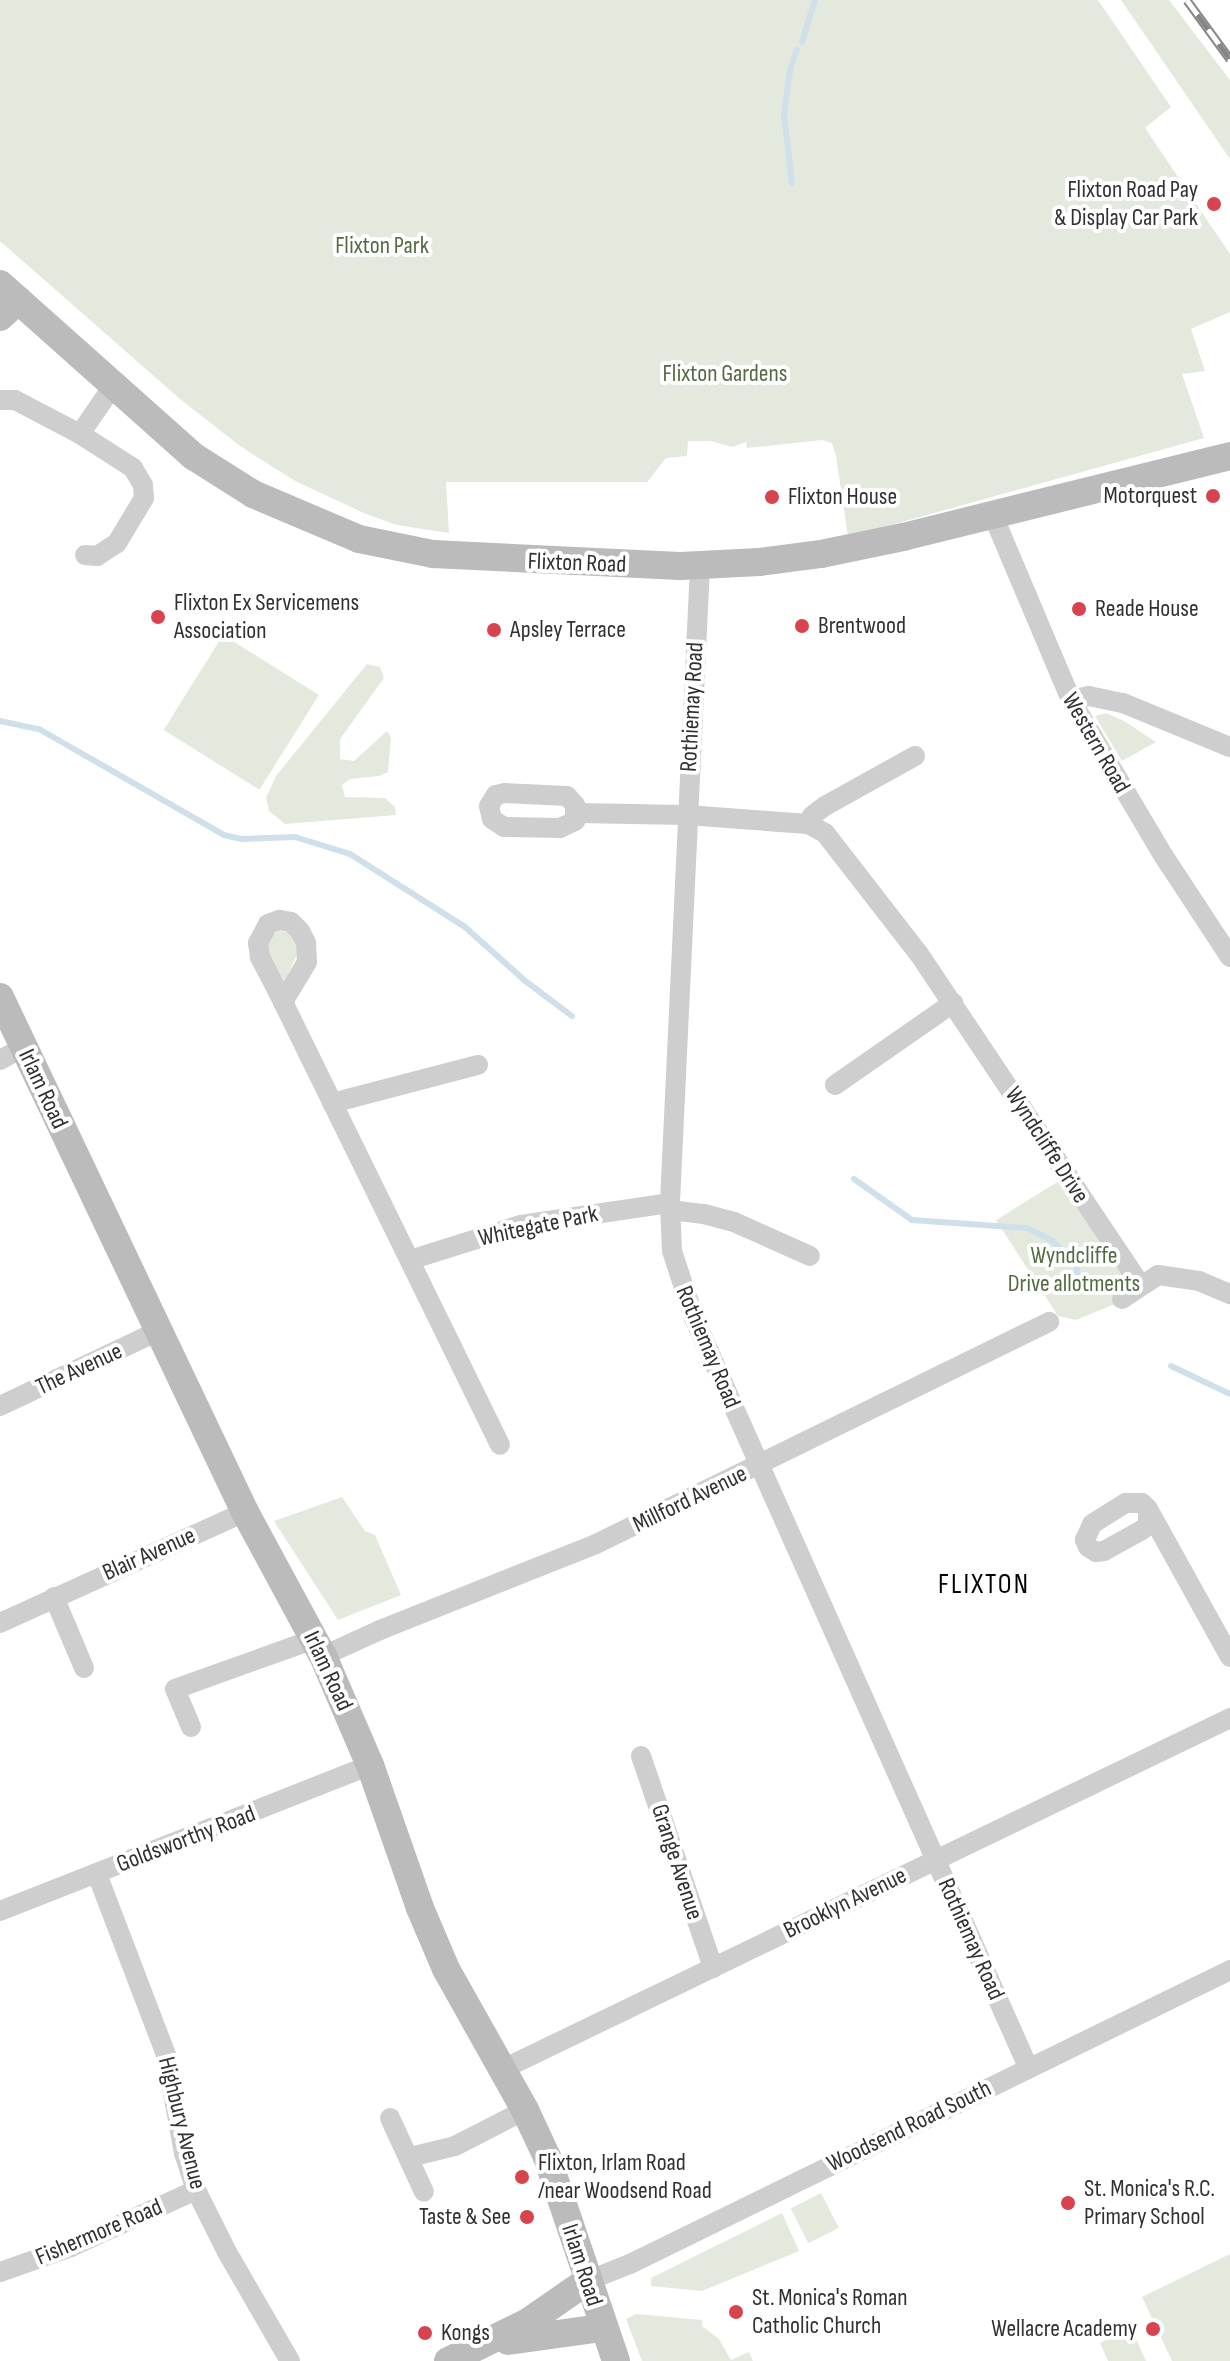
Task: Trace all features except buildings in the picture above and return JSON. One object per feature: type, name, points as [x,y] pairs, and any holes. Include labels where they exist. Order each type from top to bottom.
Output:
[{"type":"street","name":"Flixton Road","points":[[6,300],[113,386],[193,456],[253,494],[359,539],[397,549],[469,558],[700,566],[821,554],[1230,456]]},
{"type":"street","points":[[80,434],[113,386]]},
{"type":"street","points":[[0,400],[15,400],[80,434],[133,468],[143,485],[144,498],[117,543],[97,556],[85,555]]},
{"type":"street","name":"Western Road","points":[[992,513],[1071,700],[1163,855],[1230,957]]},
{"type":"street","name":"Rothiemay Road","points":[[700,566],[670,1207],[672,1251],[679,1283],[1029,2069]]},
{"type":"street","points":[[1071,700],[1089,696],[1123,703],[1230,747]]},
{"type":"street","points":[[577,813],[687,815],[808,824],[812,816],[825,806],[915,756]]},
{"type":"street","name":"Wyndcliffe Drive","points":[[808,824],[825,833],[953,1003],[1141,1286]]},
{"type":"street","name":"Irlam Road","points":[[0,997],[12,1054],[158,1331],[245,1512],[319,1648],[370,1765],[420,1908],[446,1969],[503,2069],[547,2157],[602,2328],[616,2361]]},
{"type":"street","points":[[283,1002],[500,1445]]},
{"type":"street","points":[[835,1085],[953,1003]]},
{"type":"street","points":[[332,1103],[478,1065]]},
{"type":"street","name":"Whitegate Park","points":[[410,1260],[521,1225],[670,1207],[734,1222],[810,1256]]},
{"type":"street","points":[[1122,1299],[1158,1275],[1175,1276],[1230,1294]]},
{"type":"street","name":"Millford Avenue","points":[[191,1727],[175,1689],[380,1630],[594,1545],[1049,1322]]},
{"type":"street","name":"The Avenue","points":[[0,1406],[158,1331]]},
{"type":"street","points":[[1148,1509],[1230,1657]]},
{"type":"street","name":"Blair Avenue","points":[[0,1623],[245,1512]]},
{"type":"street","points":[[54,1597],[84,1668]]},
{"type":"street","name":"Brooklyn Avenue","points":[[503,2069],[1230,1718]]},
{"type":"street","name":"Grange Avenue","points":[[641,1756],[713,1968]]},
{"type":"street","name":"Goldsworthy Road","points":[[0,1911],[370,1765]]},
{"type":"street","name":"Highbury Avenue","points":[[97,1874],[166,2055],[184,2153],[196,2190],[290,2361]]},
{"type":"street","name":"Woodsend Road South","points":[[587,2281],[630,2264],[1230,1970]]},
{"type":"street","points":[[410,2157],[455,2146],[525,2110]]},
{"type":"street","points":[[390,2118],[424,2192]]},
{"type":"street","name":"Fishermore Road","points":[[0,2272],[71,2247],[196,2190]]},
{"type":"street","points":[[448,2361],[528,2322],[587,2281]]},
{"type":"street","points":[[485,2345],[602,2328]]},
{"type":"green space","points":[[0,0],[1098,0],[1171,107],[1145,128],[1230,254],[1230,312],[1191,329],[1205,371],[1182,374],[1204,438],[848,537],[836,456],[832,443],[822,440],[747,448],[746,442],[732,447],[711,441],[688,441],[687,456],[666,458],[647,482],[446,482],[449,533],[397,525],[366,514],[295,481],[240,446],[180,399],[0,241]]},
{"type":"green space","points":[[1121,0],[1169,0],[1230,80],[1230,159]]},
{"type":"green space","points":[[223,635],[319,695],[259,790],[164,730]]},
{"type":"green space","points":[[367,664],[380,667],[384,678],[340,739],[340,759],[354,761],[387,731],[391,738],[388,772],[350,779],[342,785],[345,797],[385,798],[395,807],[396,815],[285,824],[269,811],[266,798],[276,776]]},
{"type":"green space","points":[[1106,713],[1156,742],[1122,761],[1095,716]]},
{"type":"green space","points":[[278,931],[289,932],[296,942],[297,955],[284,982],[268,954],[269,937]]},
{"type":"green space","name":"Wyndcliffe Drive allotments","points":[[1059,1181],[1129,1284],[1115,1304],[1076,1320],[1058,1316],[996,1220]]},
{"type":"green space","points":[[342,1497],[365,1531],[375,1535],[401,1595],[338,1620],[274,1521]]},
{"type":"green space","points":[[821,2193],[839,2228],[808,2243],[791,2208]]},
{"type":"green space","points":[[782,2213],[799,2251],[702,2291],[651,2286],[651,2278]]},
{"type":"green space","points":[[1230,2254],[1230,2361],[1172,2361],[1142,2297]]},
{"type":"green space","points":[[636,2314],[702,2320],[702,2326],[719,2339],[731,2360],[749,2352],[753,2361],[642,2361],[626,2319]]},
{"type":"green space","points":[[1131,2328],[1146,2361],[1108,2361],[1100,2343]]},
{"type":"waterway","points":[[802,42],[815,0]]},
{"type":"waterway","points":[[792,183],[784,115],[790,70],[797,50]]},
{"type":"waterway","points":[[0,721],[39,729],[224,835],[242,839],[295,837],[350,854],[465,927],[524,980],[572,1016]]},
{"type":"waterway","points":[[854,1179],[912,1220],[1027,1228],[1052,1241],[1077,1264],[1076,1287]]},
{"type":"waterway","points":[[1171,1366],[1230,1394]]},
{"type":"railway","points":[[1187,0],[1230,59]]},
{"type":"place","name":"Flixton Road Pay & Display Car Park","points":[[1214,204]]},
{"type":"place","name":"Motorquest","points":[[1213,496]]},
{"type":"place","name":"Flixton House","points":[[772,497]]},
{"type":"place","name":"Reade House","points":[[1079,609]]},
{"type":"place","name":"Flixton Ex Servicemens Association","points":[[158,617]]},
{"type":"place","name":"Brentwood","points":[[802,626]]},
{"type":"place","name":"Apsley Terrace","points":[[494,630]]},
{"type":"place","name":"Flixton, Irlam Road /near Woodsend Road","points":[[522,2177]]},
{"type":"place","name":"St. Monica's R.C. Primary School","points":[[1068,2203]]},
{"type":"place","name":"Taste & See","points":[[527,2217]]},
{"type":"place","name":"St. Monica's Roman Catholic Church","points":[[736,2312]]},
{"type":"place","name":"Wellacre Academy","points":[[1153,2329]]},
{"type":"place","name":"Kongs","points":[[425,2333]]},
{"type":"district","name":"FLIXTON","points":[[984,1585]]},
{"type":"park label","name":"Flixton Park","points":[[382,246]]},
{"type":"park label","name":"Flixton Gardens","points":[[725,374]]}]
